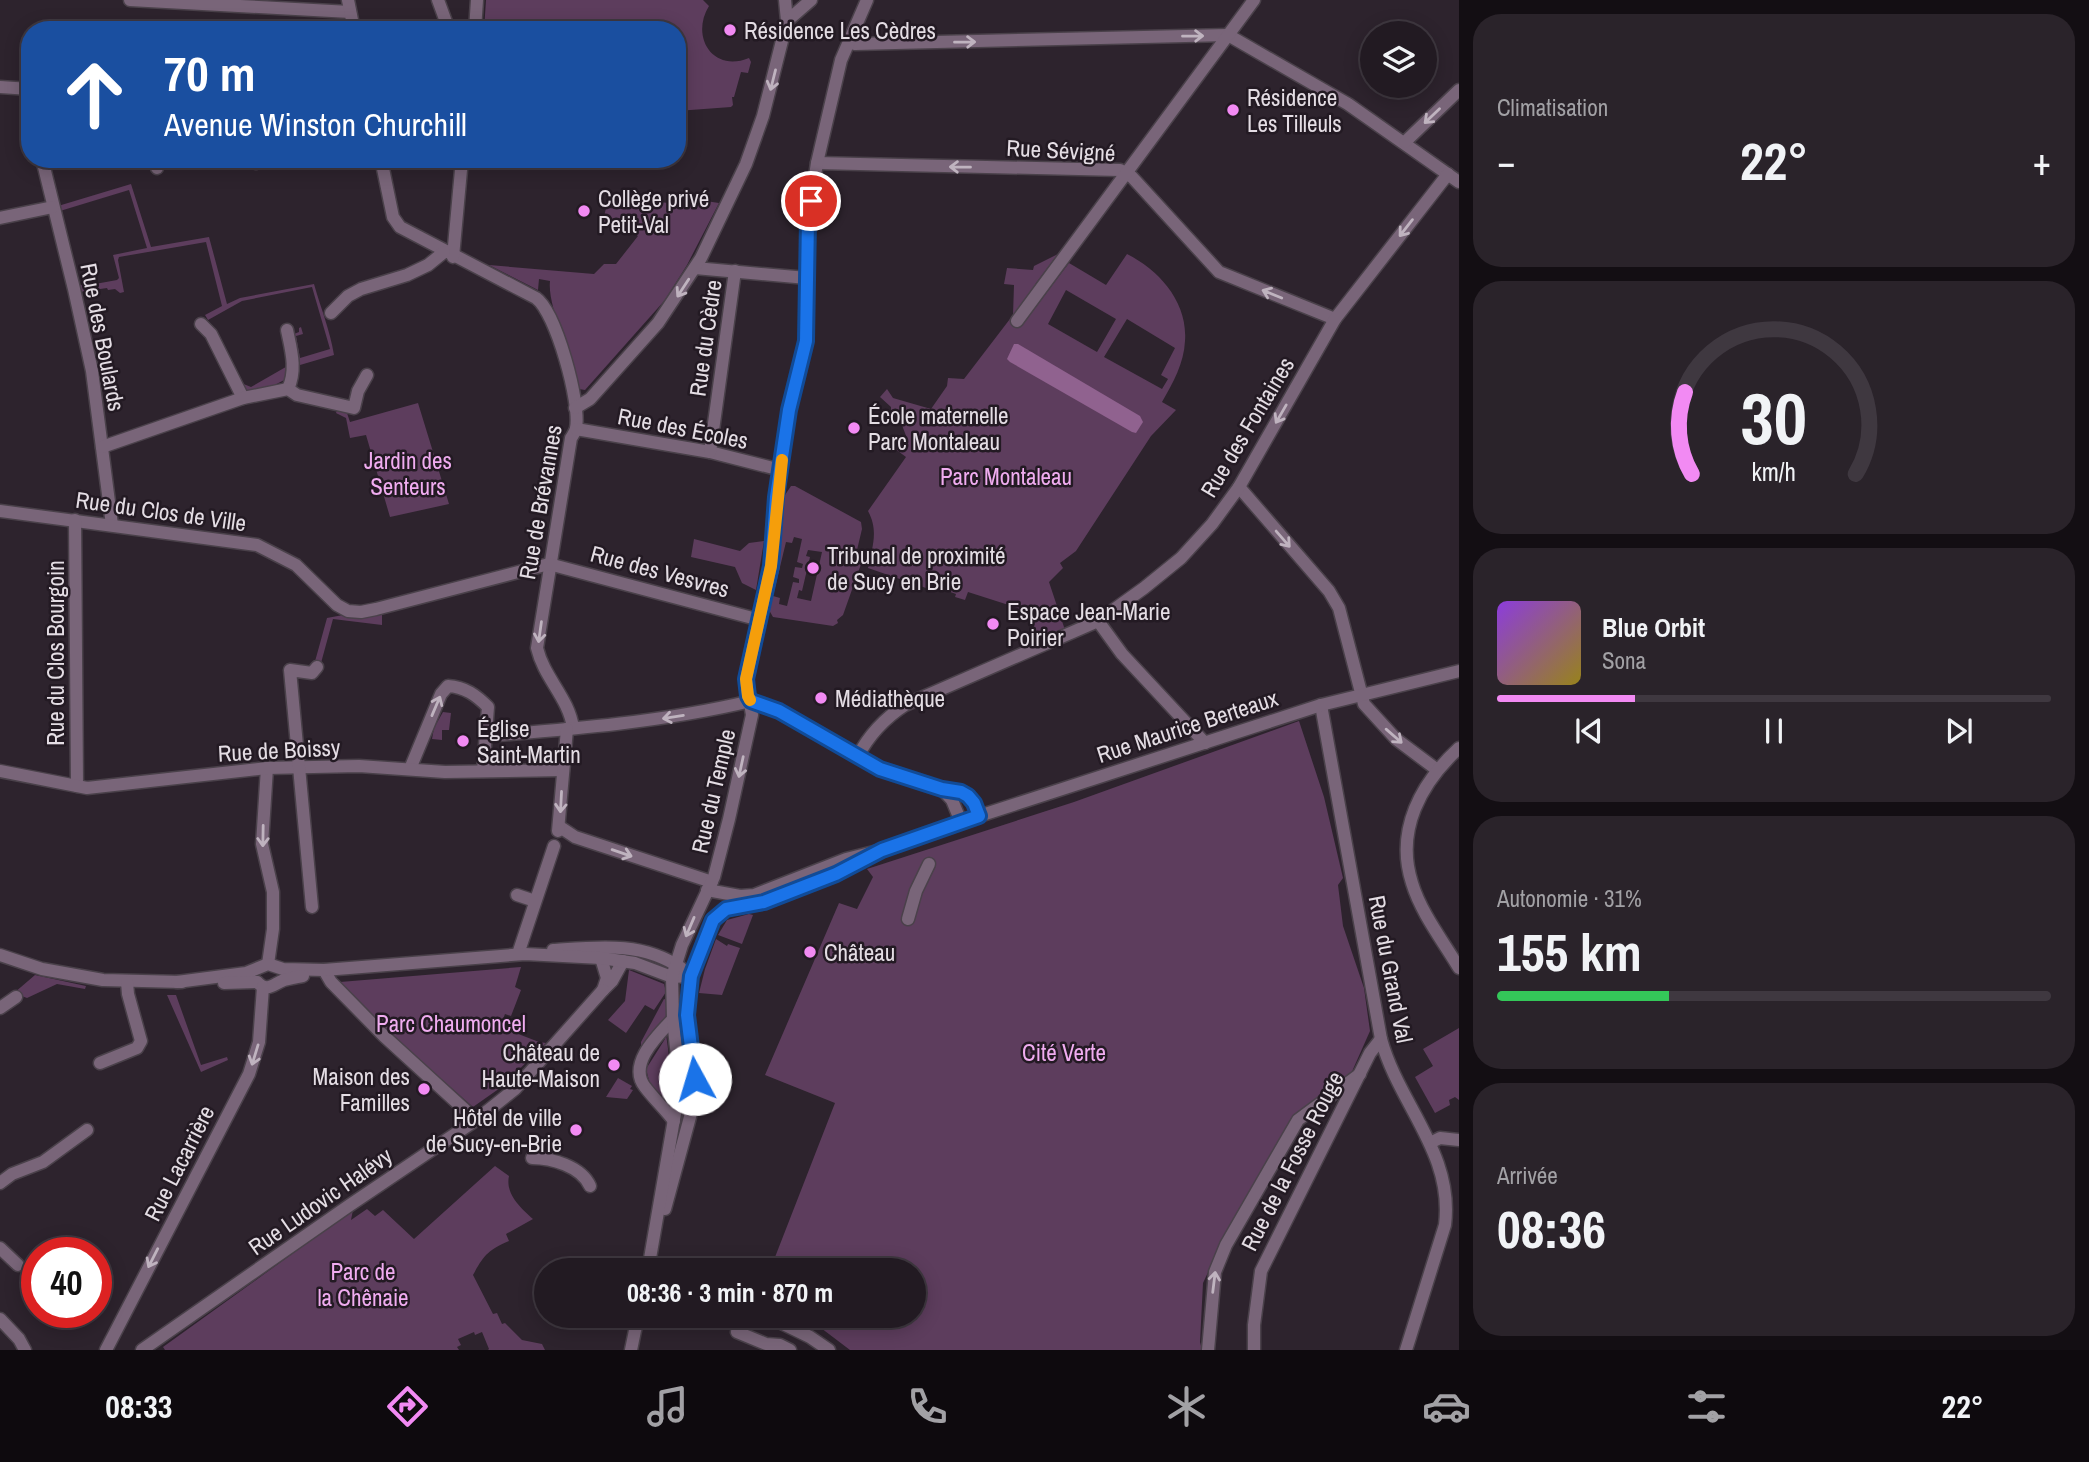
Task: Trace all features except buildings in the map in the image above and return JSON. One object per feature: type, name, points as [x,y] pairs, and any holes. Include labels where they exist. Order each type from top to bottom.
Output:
[{"type":"street","points":[[130,0],[349,6]]},
{"type":"street","points":[[438,0],[446,21]]},
{"type":"street","points":[[476,21],[477,0]]},
{"type":"street","points":[[575,408],[590,400],[658,323],[695,268],[728,205],[763,116],[787,21],[785,0]]},
{"type":"street","points":[[787,21],[811,0]]},
{"type":"street","name":"Rue du Temple","points":[[674,971],[710,886],[727,829],[752,715],[745,702],[748,696],[746,679],[771,566],[789,410],[806,341],[808,220],[817,163],[837,73],[867,0]]},
{"type":"street","points":[[1017,321],[1254,0]]},
{"type":"street","points":[[849,42],[855,44],[1228,35],[1348,104],[1454,178]]},
{"type":"street","points":[[0,87],[21,88]]},
{"type":"street","points":[[1405,142],[1459,90]]},
{"type":"street","name":"Rue Sévigné","points":[[817,163],[1120,170],[1132,177],[1219,272],[1335,319]]},
{"type":"street","name":"Rue des Boulards","points":[[44,168],[87,347],[112,525]]},
{"type":"street","name":"Rue de Brévannes","points":[[383,168],[393,217],[404,231],[542,303],[549,313],[565,361],[575,408],[576,429],[571,438],[556,522],[537,648],[540,660],[568,707],[570,729]]},
{"type":"street","points":[[331,313],[348,296],[407,275],[449,255],[461,168]]},
{"type":"street","name":"Rue des Fontaines","points":[[858,756],[868,739],[891,714],[905,705],[1098,621],[1181,558],[1212,524],[1239,487],[1335,319],[1454,178]]},
{"type":"street","points":[[0,218],[53,207]]},
{"type":"street","points":[[695,268],[807,278]]},
{"type":"street","name":"Rue du Cèdre","points":[[710,452],[735,271]]},
{"type":"street","points":[[201,324],[211,334],[243,398]]},
{"type":"street","points":[[288,330],[294,366],[288,389]]},
{"type":"street","points":[[102,447],[243,398],[288,389],[297,395],[354,408],[358,391],[367,375]]},
{"type":"street","name":"Rue des Écoles","points":[[576,429],[710,452],[781,470]]},
{"type":"street","points":[[1239,487],[1329,591],[1339,608],[1364,704],[1379,723],[1436,769]]},
{"type":"street","name":"Rue du Clos de Ville","points":[[0,511],[257,545],[296,565],[348,611],[376,610],[549,564]]},
{"type":"street","name":"Rue du Clos Bourgoin","points":[[75,520],[77,786]]},
{"type":"street","name":"Rue des Vesvres","points":[[549,564],[760,620]]},
{"type":"street","points":[[1098,621],[1122,654],[1205,743]]},
{"type":"street","points":[[312,906],[289,670],[312,673],[317,667]]},
{"type":"street","name":"Rue Maurice Berteaux","points":[[882,850],[1321,705],[1459,670]]},
{"type":"street","points":[[410,769],[441,694],[448,686],[459,686],[488,707],[483,771]]},
{"type":"street","points":[[485,736],[637,722],[745,702],[779,711],[880,769],[942,789],[953,789],[968,796],[979,816]]},
{"type":"street","name":"Rue du Grand Val","points":[[1321,705],[1381,1039],[1396,1077],[1430,1143],[1453,1208],[1406,1350]]},
{"type":"street","points":[[570,729],[563,770],[559,829],[575,837],[740,896],[754,895],[846,859],[882,850]]},
{"type":"street","points":[[1459,748],[1436,769],[1414,806],[1407,835],[1407,859],[1412,883],[1459,968]]},
{"type":"street","name":"Rue de Boissy","points":[[0,771],[77,786],[104,787],[267,768],[359,766],[445,772],[563,770]]},
{"type":"street","name":"Rue Lacarrière","points":[[106,1350],[249,1074],[259,1042],[264,974],[273,929],[274,892],[262,844],[267,768]]},
{"type":"street","points":[[942,789],[952,800],[961,822]]},
{"type":"street","points":[[522,954],[535,901],[554,846]]},
{"type":"street","points":[[655,1238],[659,1234],[694,1098],[694,1068],[687,1015],[691,976],[713,920],[726,909],[755,905],[797,890],[836,874],[882,850]]},
{"type":"street","points":[[908,919],[916,891],[929,864]]},
{"type":"street","points":[[517,895],[535,901]]},
{"type":"street","points":[[0,955],[68,975],[127,982],[177,982],[612,946],[643,951],[669,960],[674,971],[673,1019],[679,1076],[651,1258]]},
{"type":"street","points":[[522,954],[635,962],[691,976]]},
{"type":"street","points":[[600,958],[607,978],[603,990]]},
{"type":"street","name":"Rue Ludovic Halévy","points":[[142,1350],[476,1120],[515,1089],[612,981],[623,961]]},
{"type":"street","points":[[264,974],[271,988],[278,983],[324,970]]},
{"type":"street","points":[[324,970],[331,982],[384,1036],[476,1120]]},
{"type":"street","points":[[100,1063],[137,1048],[141,1041],[127,982]]},
{"type":"street","points":[[0,1008],[16,997]]},
{"type":"street","points":[[673,1019],[641,1060],[639,1071],[644,1086],[663,1104],[674,1121]]},
{"type":"street","name":"Rue de la Fosse Rouge","points":[[1254,1350],[1254,1325],[1261,1271],[1295,1198],[1370,1053],[1381,1039]]},
{"type":"street","points":[[1208,1350],[1215,1272],[1226,1245],[1298,1120],[1360,1074]]},
{"type":"street","points":[[0,1183],[12,1174],[43,1162],[87,1130]]},
{"type":"street","points":[[1430,1143],[1440,1138],[1459,1140]]},
{"type":"street","points":[[531,1158],[545,1158],[567,1166],[587,1179],[590,1186]]},
{"type":"street","points":[[1,1250],[18,1265]]},
{"type":"street","points":[[0,1319],[25,1350]]},
{"type":"street","points":[[631,1350],[636,1328]]},
{"type":"street","points":[[739,1328],[737,1332],[790,1350]]},
{"type":"street","points":[[789,1328],[830,1350]]},
{"type":"green space","points":[[486,0],[703,0],[709,6],[702,29],[708,49],[725,61],[749,58],[751,62],[748,73],[741,72],[731,107],[686,110],[686,21],[485,21]]},
{"type":"green space","points":[[131,184],[151,247],[209,237],[227,304],[240,298],[314,284],[334,355],[300,365],[298,362],[294,334],[299,332],[301,327],[303,334],[296,336],[300,358],[330,349],[312,287],[242,301],[208,320],[205,315],[222,306],[206,242],[119,257],[124,292],[107,288],[80,292],[78,284],[84,286],[119,278],[113,255],[147,248],[129,190],[60,211],[58,206]]},
{"type":"green space","points":[[679,197],[719,203],[687,265],[665,300],[585,390],[579,389],[552,304],[550,281],[539,279],[538,290],[489,265],[594,274],[604,264],[616,264],[638,236],[627,228],[602,225],[606,208],[624,209],[625,198],[677,204]]},
{"type":"green space","name":"Parc Montaleau","points":[[1058,254],[1036,283],[1017,321],[1022,325],[1069,263],[1106,285],[1127,254],[1150,269],[1169,289],[1182,313],[1185,327],[1180,365],[1162,402],[1176,410],[1151,436],[1076,551],[1060,563],[1063,568],[1049,582],[1065,630],[1040,641],[1032,622],[1018,613],[1018,608],[968,592],[965,600],[928,584],[926,588],[868,568],[874,533],[868,511],[906,457],[894,448],[901,438],[908,441],[897,412],[891,415],[891,407],[880,397],[887,389],[893,398],[931,409],[947,386],[948,378],[964,379],[1013,315],[1014,285],[1004,284],[1007,268],[1033,270],[1034,266]],"holes":[[[1066,290],[1116,319],[1097,352],[1048,324]],[[1127,319],[1175,348],[1161,375],[1168,379],[1162,389],[1104,357]]]},
{"type":"green space","points":[[291,364],[286,379],[267,389],[248,394],[241,383],[251,387]]},
{"type":"green space","name":"Jardin des Senteurs","points":[[418,403],[449,504],[390,517],[366,435],[350,438],[346,418],[336,413],[337,410],[347,413],[350,422]]},
{"type":"green space","points":[[791,486],[795,486],[861,522],[857,550],[865,553],[843,615],[833,626],[773,617],[769,610],[779,563],[783,498]],"holes":[[[794,537],[802,539],[797,562],[803,564],[802,568],[795,567],[793,577],[799,579],[799,583],[793,582],[787,606],[779,604],[780,598],[773,596],[786,542],[792,543]],[[808,550],[822,552],[811,601],[797,598],[799,590],[802,591],[810,557],[806,556]]]},
{"type":"green space","points":[[694,539],[740,551],[749,543],[764,541],[756,590],[742,583],[735,567],[691,557]]},
{"type":"green space","points":[[382,613],[382,625],[333,619],[321,663],[314,665],[327,618],[343,615],[365,618]]},
{"type":"green space","points":[[443,712],[451,713],[449,730],[442,730],[442,740],[432,739],[434,728]]},
{"type":"green space","name":"Cité Verte","points":[[1299,721],[1324,797],[1343,878],[1338,885],[1343,926],[1364,988],[1370,1031],[1350,1076],[1294,1122],[1218,1251],[1203,1283],[1200,1342],[1202,1350],[850,1350],[821,1328],[926,1328],[926,1258],[775,1258],[835,1103],[765,1075],[839,903],[857,909],[873,877],[867,869],[1074,802]]},
{"type":"green space","points":[[753,915],[742,944],[718,935],[727,920]]},
{"type":"green space","points":[[716,939],[727,946],[728,944],[740,948],[722,995],[699,993],[705,969]]},
{"type":"green space","name":"Parc Chaumoncel","points":[[521,967],[515,987],[521,990],[511,1016],[505,1014],[500,1027],[546,1043],[500,1088],[473,1107],[397,1040],[340,982]]},
{"type":"green space","points":[[629,970],[664,984],[666,992],[654,1010],[645,1005],[626,1033],[608,1020],[625,1001]]},
{"type":"green space","points":[[35,975],[86,986],[85,989],[57,984],[27,998],[14,993]]},
{"type":"green space","points":[[167,995],[176,995],[201,1065],[227,1057],[228,1060],[201,1072]]},
{"type":"green space","points":[[677,995],[682,995],[688,1078],[685,1128],[677,1126],[682,1062]]},
{"type":"green space","points":[[664,999],[667,1000],[667,1019],[641,1050],[641,1042]]},
{"type":"green space","points":[[1459,1028],[1459,1100],[1455,1097],[1449,1100],[1450,1105],[1435,1113],[1415,1077],[1433,1066],[1423,1049]]},
{"type":"green space","points":[[666,1034],[672,1078],[669,1103],[650,1084],[646,1069]]},
{"type":"green space","points":[[618,1078],[632,1086],[630,1089],[633,1090],[627,1099],[606,1097]]},
{"type":"green space","name":"Parc de la Chênaie","points":[[495,1166],[509,1176],[512,1195],[533,1219],[506,1234],[509,1241],[487,1254],[473,1275],[493,1314],[497,1313],[502,1324],[505,1323],[522,1340],[542,1344],[545,1350],[488,1350],[482,1332],[475,1335],[474,1332],[458,1339],[461,1345],[457,1347],[459,1350],[165,1350],[163,1347],[353,1210],[351,1220],[367,1209],[375,1216],[383,1210],[414,1239]]},
{"type":"shaded area","points":[[1014,344],[1140,416],[1143,422],[1136,433],[1010,362],[1007,359]]},
{"type":"slow traffic","points":[[750,700],[746,679],[771,566],[776,497],[782,460]]},
{"type":"place","name":"Résidence Les Cèdres","points":[[730,30]]},
{"type":"place","name":"Résidence Les Tilleuls","points":[[1233,110]]},
{"type":"place","name":"Collège privé Petit-Val","points":[[584,211]]},
{"type":"place","name":"École maternelle Parc Montaleau","points":[[854,428]]},
{"type":"place","name":"Tribunal de proximité de Sucy en Brie","points":[[813,568]]},
{"type":"place","name":"Espace Jean-Marie Poirier","points":[[993,624]]},
{"type":"place","name":"Médiathèque","points":[[821,698]]},
{"type":"place","name":"Église Saint-Martin","points":[[463,741]]},
{"type":"place","name":"Château","points":[[810,952]]},
{"type":"place","name":"Château de Haute-Maison","points":[[614,1065]]},
{"type":"place","name":"Maison des Familles","points":[[424,1089]]},
{"type":"place","name":"Hôtel de ville de Sucy-en-Brie","points":[[576,1130]]},
{"type":"route","points":[[695,1079],[687,1015],[688,1000],[691,976],[713,920],[726,909],[764,902],[836,874],[882,850],[979,816],[974,803],[961,792],[942,789],[880,769],[779,711],[751,701],[748,696],[746,679],[771,566],[776,497],[789,410],[806,341],[808,220],[811,201]]}]
